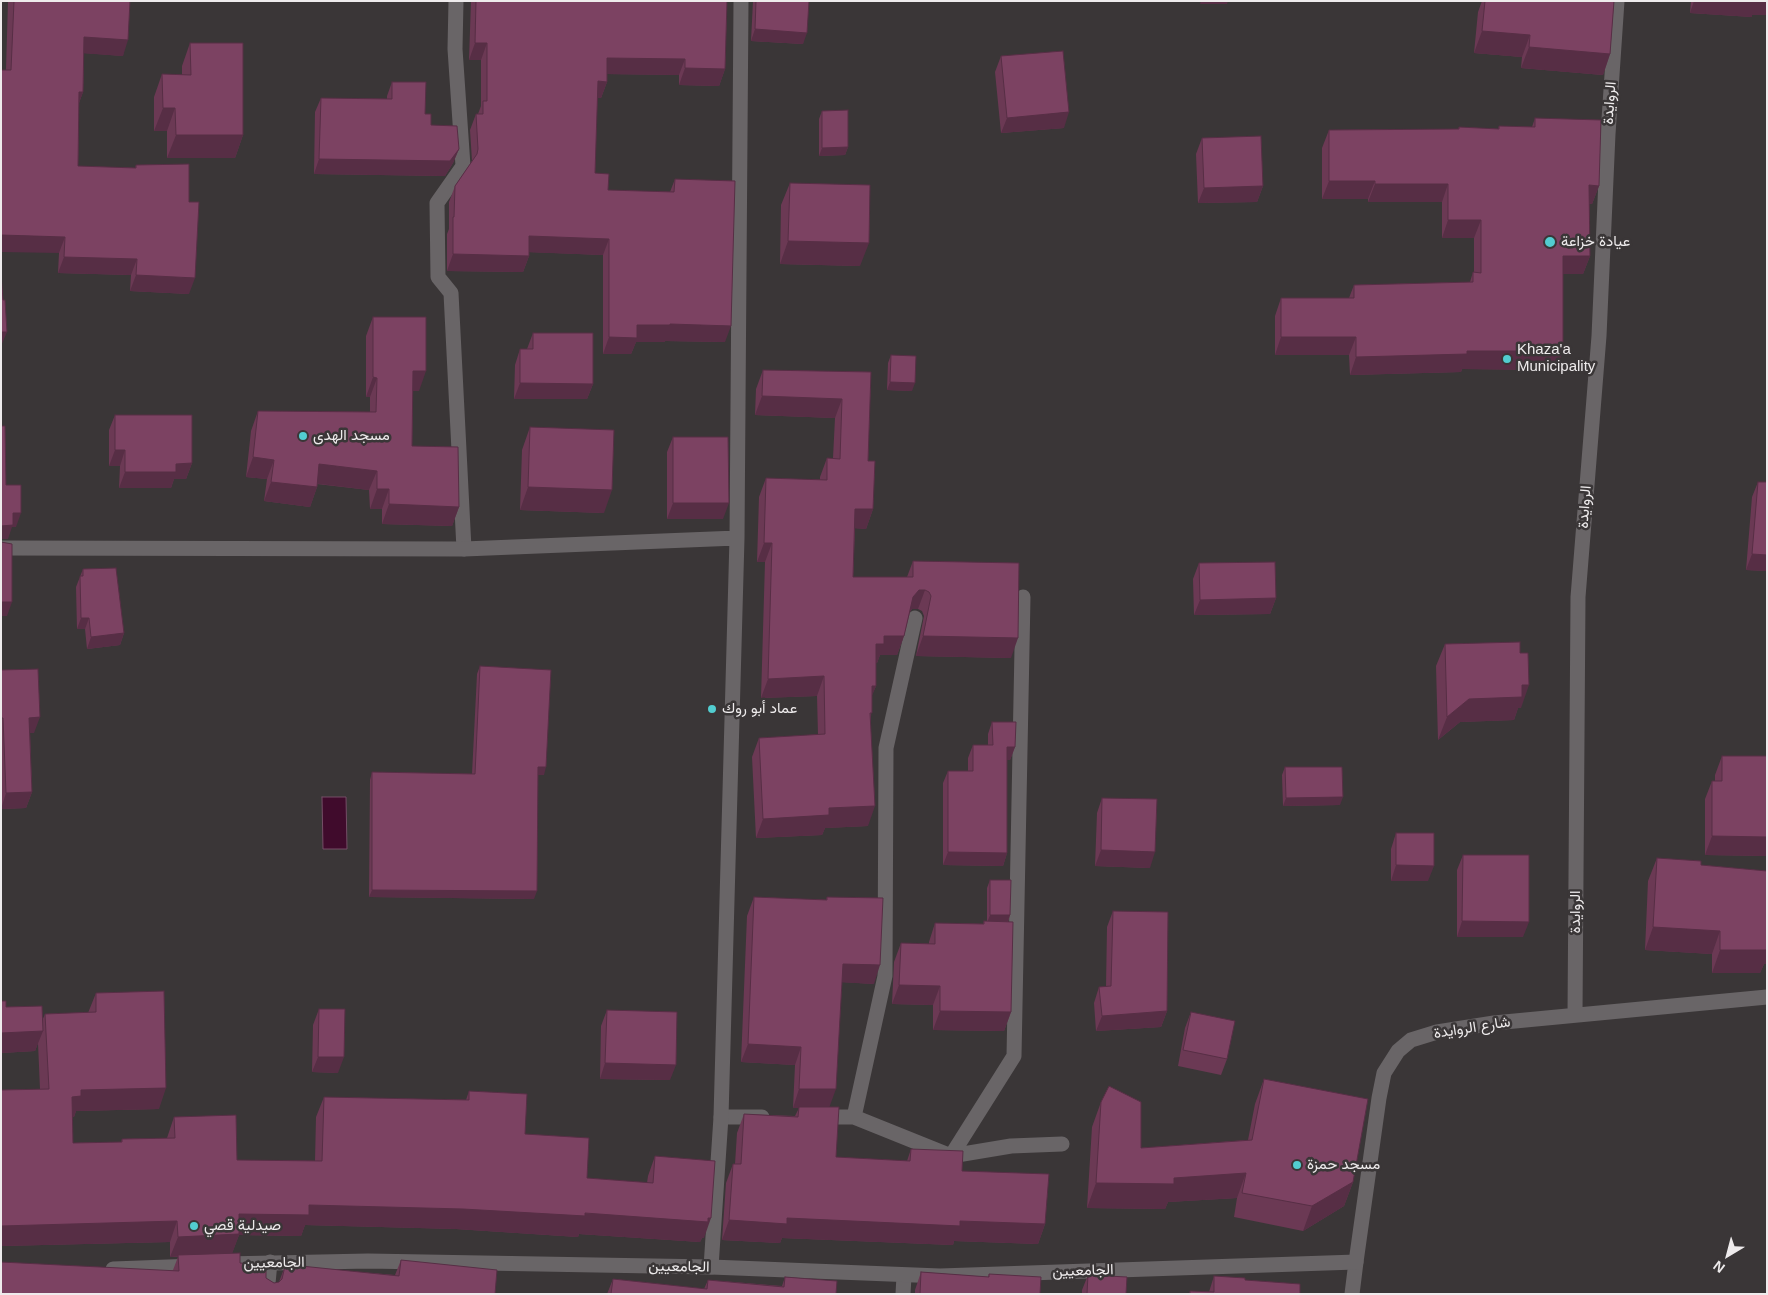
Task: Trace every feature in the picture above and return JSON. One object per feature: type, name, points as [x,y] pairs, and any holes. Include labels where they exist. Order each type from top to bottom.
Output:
[{"type":"street","points":[[456,1],[455,49],[463,166],[438,203],[438,277],[451,293],[464,549]]},
{"type":"street","points":[[711,1268],[721,1117],[737,538],[741,1]]},
{"type":"street","name":"الروايدة","points":[[1575,1014],[1578,597],[1598,336],[1617,1]]},
{"type":"street","points":[[1,548],[464,549],[737,538]]},
{"type":"street","points":[[951,1156],[1014,1056],[1023,597]]},
{"type":"street","points":[[854,1116],[885,976],[886,748],[915,618]]},
{"type":"street","name":"شارع الروايدة","points":[[1352,1294],[1380,1090],[1384,1073],[1398,1051],[1411,1040],[1437,1032],[1494,1023],[1767,997]]},
{"type":"street","points":[[806,1117],[854,1116],[951,1156],[1011,1146],[1062,1144]]},
{"type":"street","points":[[721,1117],[778,1117]]},
{"type":"street","name":"الجامعيين","points":[[101,1270],[270,1262],[368,1261],[711,1268],[940,1276],[1356,1262]]},
{"type":"street","points":[[267,1294],[270,1262]]},
{"type":"street","points":[[903,1294],[904,1276]]},
{"type":"shaded area","points":[[322,797],[346,797],[347,849],[323,849]]},
{"type":"building","points":[[14,1],[130,1],[128,40],[84,37],[83,92],[79,92],[78,166],[136,168],[136,165],[189,164],[189,202],[199,202],[195,278],[136,275],[137,259],[64,257],[65,237],[1,235],[1,70],[11,70]]},
{"type":"building","points":[[476,1],[727,1],[725,69],[685,68],[685,59],[607,58],[607,82],[598,81],[595,173],[609,174],[608,190],[674,192],[675,179],[735,181],[731,326],[637,325],[637,338],[609,337],[609,239],[529,236],[529,256],[453,254],[455,186],[477,154],[476,114],[483,114],[483,101],[487,101],[487,43],[475,43]]},
{"type":"building","points":[[756,1],[809,1],[807,33],[755,29]]},
{"type":"building","points":[[1485,1],[1614,1],[1610,54],[1529,47],[1530,35],[1482,31]]},
{"type":"building","points":[[190,43],[243,43],[243,135],[176,135],[175,108],[163,108],[162,74],[191,75]]},
{"type":"building","points":[[1063,51],[1069,112],[1007,118],[1001,56]]},
{"type":"building","points":[[392,82],[426,82],[425,114],[431,114],[431,125],[457,126],[459,149],[450,161],[319,159],[321,98],[392,99]]},
{"type":"building","points":[[848,110],[848,147],[822,148],[822,111]]},
{"type":"building","points":[[1535,118],[1601,120],[1599,186],[1589,185],[1590,256],[1563,256],[1563,351],[1467,351],[1467,354],[1356,357],[1356,337],[1281,337],[1281,298],[1354,298],[1354,285],[1473,282],[1473,272],[1481,273],[1481,220],[1448,220],[1448,184],[1375,184],[1375,181],[1329,181],[1329,130],[1459,129],[1459,127],[1499,129],[1499,126],[1535,127]]},
{"type":"building","points":[[1261,136],[1263,186],[1204,188],[1202,138]]},
{"type":"building","points":[[790,183],[870,185],[869,243],[788,241]]},
{"type":"building","points":[[1,275],[3,300],[5,300],[7,332],[1,332]]},
{"type":"building","points":[[373,317],[426,317],[426,371],[413,371],[412,446],[458,447],[459,507],[389,504],[389,489],[377,489],[377,471],[319,464],[317,487],[271,482],[274,460],[253,457],[258,411],[376,412],[377,378],[373,377]]},
{"type":"building","points":[[533,333],[593,333],[593,384],[520,383],[520,349],[533,349]]},
{"type":"building","points":[[891,355],[916,356],[915,383],[890,382]]},
{"type":"building","points":[[763,370],[871,372],[868,461],[875,461],[873,509],[855,509],[853,577],[913,577],[913,561],[1019,563],[1018,638],[923,636],[931,596],[925,590],[919,590],[913,597],[904,636],[884,636],[884,644],[876,644],[876,686],[872,686],[872,713],[870,713],[875,806],[829,808],[829,815],[763,819],[759,738],[825,734],[824,676],[768,679],[772,543],[764,543],[766,478],[827,480],[827,458],[840,459],[842,399],[762,396]]},
{"type":"building","points":[[115,415],[192,415],[192,463],[176,464],[176,472],[125,472],[125,450],[115,450]]},
{"type":"building","points":[[1,426],[5,426],[6,485],[21,485],[21,513],[13,513],[13,525],[1,526]]},
{"type":"building","points":[[530,427],[614,430],[612,490],[528,487]]},
{"type":"building","points":[[673,437],[728,437],[729,503],[673,503]]},
{"type":"building","points":[[1758,482],[1767,482],[1767,555],[1752,554]]},
{"type":"building","points":[[1,542],[12,544],[12,602],[1,602]]},
{"type":"building","points":[[1275,562],[1276,598],[1200,600],[1199,563]]},
{"type":"building","points":[[116,568],[124,633],[91,637],[89,618],[81,618],[80,576],[83,576],[83,569]]},
{"type":"building","points":[[1520,642],[1520,653],[1528,653],[1529,685],[1522,685],[1522,697],[1469,699],[1447,717],[1445,644]]},
{"type":"building","points":[[480,666],[551,670],[546,767],[538,767],[537,891],[372,890],[372,772],[475,774]]},
{"type":"building","points":[[38,669],[40,717],[29,718],[32,792],[6,793],[3,718],[1,718],[1,670]]},
{"type":"building","points":[[992,722],[1016,722],[1015,747],[1007,747],[1007,853],[948,852],[948,771],[973,771],[973,745],[993,745]]},
{"type":"building","points":[[1722,756],[1767,756],[1767,837],[1712,836],[1712,781],[1722,781]]},
{"type":"building","points":[[1285,767],[1342,767],[1343,797],[1286,798]]},
{"type":"building","points":[[1102,798],[1157,799],[1155,852],[1101,850]]},
{"type":"building","points":[[1396,833],[1434,833],[1434,866],[1396,865]]},
{"type":"building","points":[[1463,855],[1529,855],[1529,922],[1462,921]]},
{"type":"building","points":[[1657,858],[1701,861],[1701,865],[1767,871],[1767,950],[1720,950],[1720,931],[1653,927]]},
{"type":"building","points":[[990,880],[1011,880],[1010,915],[990,915]]},
{"type":"building","points":[[754,897],[827,900],[827,897],[883,898],[880,965],[843,964],[836,1089],[799,1089],[801,1047],[748,1044]]},
{"type":"building","points":[[1113,911],[1168,912],[1167,1011],[1102,1016],[1099,987],[1111,986]]},
{"type":"building","points":[[984,921],[1013,922],[1011,1012],[940,1011],[940,986],[899,985],[901,943],[935,944],[935,923],[984,924]]},
{"type":"building","points":[[164,991],[166,1088],[81,1090],[81,1096],[72,1097],[73,1143],[122,1142],[122,1139],[175,1138],[174,1117],[236,1115],[237,1160],[322,1161],[324,1097],[469,1100],[469,1091],[527,1094],[525,1134],[589,1138],[587,1178],[653,1183],[655,1156],[715,1161],[711,1218],[708,1218],[708,1222],[585,1213],[585,1216],[463,1209],[309,1205],[309,1215],[239,1214],[239,1234],[178,1237],[177,1221],[1,1226],[1,1090],[49,1089],[45,1014],[96,1012],[96,993]]},
{"type":"building","points":[[1,1001],[6,1001],[6,1007],[42,1006],[43,1031],[1,1033]]},
{"type":"building","points":[[319,1009],[345,1009],[344,1057],[318,1057]]},
{"type":"building","points":[[607,1010],[677,1012],[676,1065],[605,1063]]},
{"type":"building","points":[[1191,1012],[1235,1021],[1227,1059],[1183,1050]]},
{"type":"building","points":[[1264,1079],[1368,1099],[1353,1182],[1312,1206],[1242,1193],[1246,1173],[1174,1178],[1174,1184],[1096,1183],[1101,1102],[1109,1086],[1141,1102],[1141,1148],[1252,1140]]},
{"type":"building","points":[[799,1107],[839,1107],[836,1157],[910,1161],[911,1149],[963,1151],[962,1171],[1049,1174],[1045,1224],[960,1221],[960,1226],[787,1218],[787,1224],[729,1220],[733,1164],[741,1164],[744,1114],[798,1117]]},
{"type":"building","points":[[240,1253],[240,1263],[266,1265],[266,1278],[274,1283],[282,1279],[285,1266],[399,1276],[401,1260],[497,1270],[495,1294],[1,1294],[1,1262],[179,1271],[178,1255]]},
{"type":"building","points":[[921,1272],[989,1277],[989,1274],[1041,1277],[1040,1294],[920,1294]]},
{"type":"building","points":[[1088,1275],[1127,1277],[1126,1294],[1087,1294]]},
{"type":"building","points":[[1214,1276],[1300,1284],[1300,1294],[1190,1294],[1190,1291],[1214,1292]]},
{"type":"building","points":[[785,1277],[837,1281],[836,1294],[611,1294],[613,1279],[707,1289],[708,1280],[784,1287]]},
{"type":"place","name":"عيادة خزاعة","points":[[1550,242]]},
{"type":"place","name":"Khaza'a Municipality","points":[[1507,359]]},
{"type":"place","name":"مسجد الهدى","points":[[303,436]]},
{"type":"place","name":"عماد أبو روك","points":[[712,709]]},
{"type":"place","name":"مسجد حمزة","points":[[1297,1165]]},
{"type":"place","name":"صيدلية قصي","points":[[194,1226]]}]
